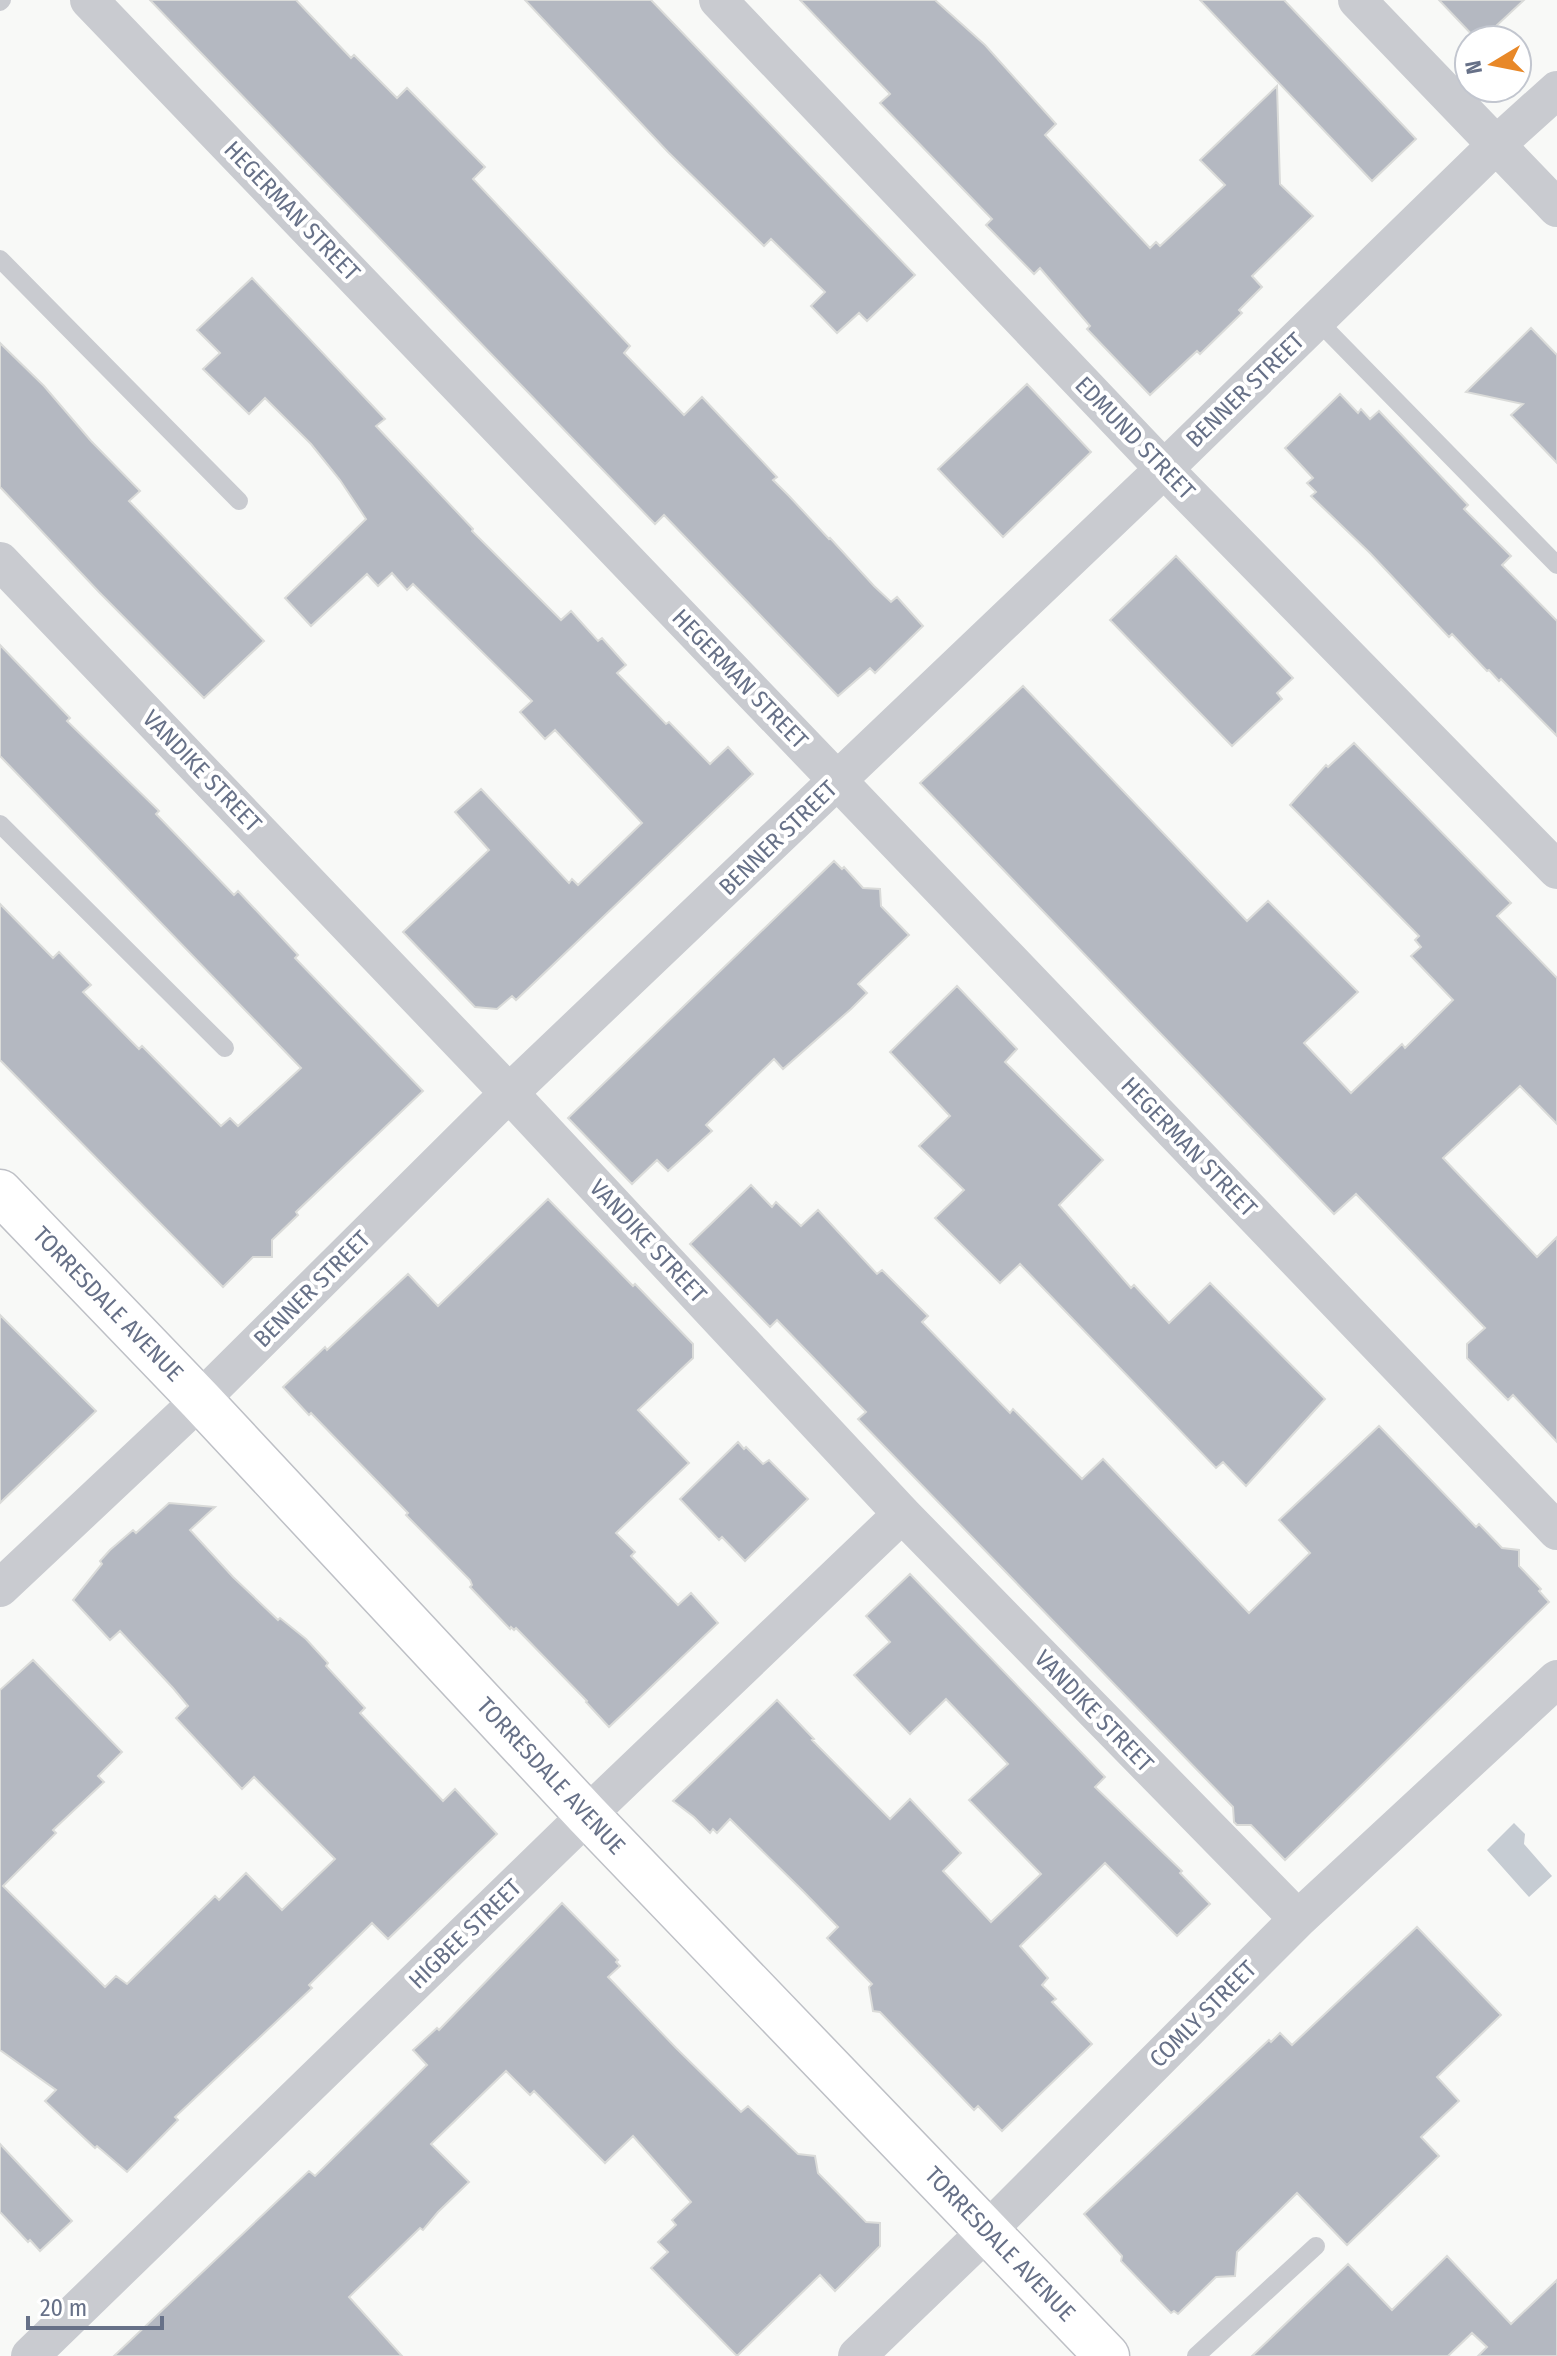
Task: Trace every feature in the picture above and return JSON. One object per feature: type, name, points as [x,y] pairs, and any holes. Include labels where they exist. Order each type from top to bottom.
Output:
[{"type":"street","name":"HEGERMAN STREET","points":[[89,0],[1557,1531]]},
{"type":"street","name":"EDMUND STREET","points":[[718,0],[1164,469],[1557,870]]},
{"type":"street","points":[[1357,0],[1557,208]]},
{"type":"street","name":"BENNER STREET","points":[[0,1588],[200,1400],[509,1093],[1164,469],[1496,145],[1557,90]]},
{"type":"street","name":"VANDIKE STREET","points":[[0,561],[509,1093],[902,1514],[1298,1919]]},
{"type":"street","name":"TORRESDALE AVENUE","points":[[0,1192],[200,1400],[587,1815],[1107,2356]]},
{"type":"street","name":"HIGBEE STREET","points":[[30,2356],[902,1514]]},
{"type":"street","name":"COMLY STREET","points":[[857,2356],[988,2230],[1298,1919],[1557,1679]]},
{"type":"lane","points":[[0,259],[239,501]]},
{"type":"lane","points":[[1317,320],[1557,565]]},
{"type":"lane","points":[[0,824],[225,1048]]},
{"type":"lane","points":[[1196,2356],[1316,2246]]},
{"type":"shaded area","points":[[1514,1823],[1525,1834],[1524,1844],[1552,1876],[1529,1897],[1487,1850]]},
{"type":"building","points":[[150,0],[296,0],[351,58],[354,55],[397,98],[407,88],[485,167],[473,179],[630,346],[624,353],[684,415],[702,397],[777,477],[773,480],[874,586],[891,602],[897,597],[923,626],[875,673],[870,668],[838,696],[664,515],[655,524]]},
{"type":"building","points":[[525,0],[651,0],[915,275],[867,321],[859,313],[837,333],[811,306],[825,292],[771,239],[764,246],[668,152]]},
{"type":"building","points":[[800,0],[935,0],[985,45],[1056,124],[1045,135],[1150,248],[1156,242],[1160,246],[1225,185],[1200,160],[1277,86],[1280,184],[1313,216],[1252,276],[1262,287],[1239,310],[1242,313],[1200,354],[1197,351],[1150,395],[1087,329],[1090,326],[1040,268],[1034,274],[986,225],[992,219],[880,103],[890,94]]},
{"type":"building","points":[[1200,0],[1284,0],[1416,139],[1372,181]]},
{"type":"building","points":[[1439,0],[1524,0],[1498,24],[1462,24]]},
{"type":"building","points":[[252,278],[385,419],[376,426],[472,531],[561,620],[571,611],[598,641],[602,638],[626,665],[617,673],[666,724],[669,722],[710,764],[728,747],[753,774],[516,1000],[512,996],[497,1009],[475,1007],[403,932],[489,850],[455,812],[481,789],[569,883],[572,879],[578,885],[642,823],[555,730],[545,739],[520,712],[532,701],[413,584],[407,590],[392,573],[378,586],[367,574],[311,626],[285,598],[366,519],[311,444],[265,398],[249,414],[203,369],[220,353],[197,330]]},
{"type":"building","points":[[1531,328],[1557,355],[1557,463],[1511,415],[1523,404],[1466,392]]},
{"type":"building","points":[[0,343],[44,386],[91,441],[140,491],[129,501],[264,641],[204,698],[0,487]]},
{"type":"building","points":[[1027,384],[1091,452],[1003,537],[938,469]]},
{"type":"building","points":[[1340,394],[1358,413],[1361,409],[1370,419],[1379,411],[1468,505],[1464,509],[1511,556],[1502,565],[1557,621],[1557,736],[1452,634],[1449,637],[1311,496],[1316,492],[1307,483],[1313,478],[1285,448]]},
{"type":"building","points":[[1176,556],[1293,678],[1277,693],[1282,699],[1232,746],[1110,620]]},
{"type":"building","points":[[0,645],[70,718],[67,721],[159,811],[156,814],[234,895],[238,891],[298,955],[295,958],[423,1091],[296,1212],[298,1215],[272,1240],[272,1257],[253,1257],[223,1287],[0,1060],[0,904],[53,958],[59,952],[91,985],[83,992],[221,1126],[230,1118],[238,1126],[301,1068],[0,756]]},
{"type":"building","points":[[1023,686],[1247,921],[1268,901],[1358,992],[1304,1043],[1351,1093],[1402,1044],[1405,1048],[1453,1000],[1411,956],[1421,947],[1415,940],[1419,936],[1290,805],[1326,765],[1328,767],[1354,743],[1511,903],[1497,916],[1557,978],[1557,1124],[1520,1086],[1443,1158],[1537,1257],[1557,1237],[1557,1442],[1513,1395],[1508,1400],[1467,1358],[1467,1344],[1485,1328],[1356,1194],[1334,1214],[920,783]]},
{"type":"building","points":[[834,861],[842,869],[844,867],[863,888],[880,889],[881,906],[909,935],[858,984],[867,993],[851,1009],[783,1069],[774,1059],[706,1125],[712,1131],[668,1171],[657,1160],[632,1184],[568,1118]]},
{"type":"building","points":[[957,986],[1017,1049],[1005,1062],[1103,1160],[1059,1205],[1131,1288],[1134,1285],[1169,1323],[1210,1283],[1325,1399],[1246,1486],[1223,1462],[1216,1468],[1020,1264],[1000,1283],[935,1218],[964,1190],[919,1146],[950,1116],[890,1052]]},
{"type":"building","points":[[751,1185],[772,1207],[776,1202],[801,1226],[818,1210],[877,1274],[882,1270],[928,1316],[922,1322],[1010,1413],[1013,1409],[1082,1479],[1103,1459],[1249,1613],[1310,1553],[1279,1520],[1379,1426],[1476,1527],[1479,1524],[1502,1548],[1519,1550],[1519,1566],[1549,1602],[1285,1860],[1251,1825],[1237,1825],[1234,1822],[1233,1807],[858,1419],[866,1412],[777,1320],[770,1327],[690,1244]]},
{"type":"building","points":[[548,1199],[693,1344],[693,1358],[638,1410],[689,1463],[616,1533],[635,1552],[631,1556],[678,1605],[691,1593],[718,1623],[609,1727],[516,1628],[510,1629],[470,1587],[470,1580],[406,1515],[408,1513],[283,1387],[408,1274],[438,1306]]},
{"type":"building","points":[[0,1315],[96,1411],[0,1503]]},
{"type":"building","points":[[738,1442],[763,1464],[769,1460],[808,1499],[745,1561],[722,1537],[719,1540],[680,1499]]},
{"type":"building","points":[[169,1503],[215,1507],[190,1530],[278,1620],[280,1618],[306,1639],[365,1708],[360,1713],[443,1801],[455,1789],[497,1834],[388,1939],[372,1923],[309,1985],[312,1988],[175,2117],[178,2120],[127,2172],[97,2146],[95,2148],[45,2101],[56,2090],[0,2050],[0,1690],[33,1660],[122,1752],[98,1776],[104,1782],[53,1830],[56,1833],[3,1886],[105,1987],[116,1976],[127,1984],[215,1896],[219,1900],[246,1873],[282,1910],[335,1859],[254,1777],[242,1789],[176,1718],[188,1706],[173,1688],[120,1631],[110,1640],[73,1600],[110,1550],[133,1530],[136,1533]]},
{"type":"building","points":[[910,1574],[1105,1777],[1095,1787],[1182,1871],[1180,1873],[1210,1904],[1177,1936],[1105,1863],[1020,1946],[1048,1978],[1042,1985],[1056,1999],[1052,2002],[1092,2044],[1002,2131],[978,2106],[974,2110],[880,2012],[873,2011],[869,1987],[872,1984],[827,1938],[838,1927],[802,1890],[730,1819],[717,1833],[713,1829],[710,1833],[673,1801],[777,1700],[890,1819],[910,1799],[961,1853],[943,1871],[991,1922],[1041,1874],[969,1800],[1008,1764],[946,1699],[910,1734],[854,1675],[890,1642],[866,1616]]},
{"type":"building","points":[[562,1903],[618,1960],[616,1962],[620,1966],[608,1977],[741,2112],[748,2106],[798,2154],[815,2156],[818,2173],[866,2222],[880,2223],[880,2246],[835,2291],[820,2275],[737,2356],[651,2268],[668,2252],[658,2242],[676,2225],[672,2220],[691,2202],[633,2136],[605,2163],[534,2091],[530,2095],[506,2071],[431,2144],[469,2182],[423,2230],[420,2228],[349,2297],[402,2356],[114,2356],[309,2171],[315,2176],[427,2065],[413,2050],[437,2028],[439,2030]]},
{"type":"building","points":[[1417,1927],[1501,2015],[1437,2077],[1459,2101],[1421,2137],[1439,2156],[1347,2245],[1297,2193],[1237,2252],[1235,2276],[1216,2277],[1178,2314],[1174,2311],[1171,2313],[1121,2261],[1122,2256],[1084,2214],[1269,2040],[1271,2042],[1280,2033],[1292,2045]]},
{"type":"building","points":[[0,2144],[72,2221],[40,2251],[0,2212]]},
{"type":"building","points":[[1447,2256],[1511,2324],[1557,2280],[1557,2356],[1478,2356],[1487,2347],[1472,2333],[1448,2356],[1252,2356],[1348,2264],[1392,2310]]}]
